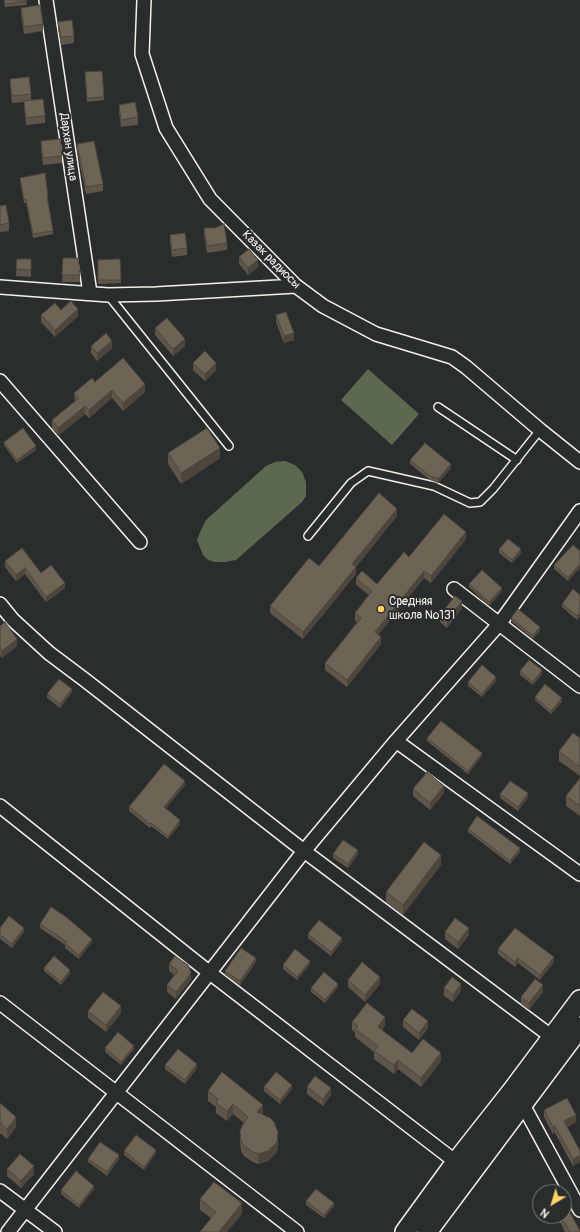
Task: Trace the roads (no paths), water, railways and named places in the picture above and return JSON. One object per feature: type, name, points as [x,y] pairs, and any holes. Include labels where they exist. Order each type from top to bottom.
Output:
[{"type":"main road","points":[[404,1232],[580,1000]]},
{"type":"main road","points":[[427,1232],[580,1027]]},
{"type":"street","name":"Дархан улица","points":[[46,0],[90,293]]},
{"type":"street","name":"Казак радиосы","points":[[144,0],[142,54],[166,128],[210,199],[296,286],[323,306],[376,334],[452,357],[580,462]]},
{"type":"street","points":[[0,287],[108,295],[156,294],[296,286]]},
{"type":"street","points":[[0,381],[140,542]]},
{"type":"street","points":[[8,1232],[304,850],[396,741],[500,623],[580,511]]},
{"type":"street","points":[[454,589],[580,686]]},
{"type":"street","points":[[0,604],[13,620],[49,653],[86,680],[304,850],[552,1037]]},
{"type":"street","points":[[396,741],[580,874]]},
{"type":"street","points":[[0,806],[210,973],[456,1162]]},
{"type":"street","points":[[0,1003],[297,1232]]},
{"type":"street","points":[[522,1103],[580,1210]]},
{"type":"street","points":[[0,1191],[55,1232]]},
{"type":"lane","points":[[108,295],[229,446]]},
{"type":"lane","points":[[438,407],[516,460]]},
{"type":"lane","points":[[308,536],[351,483],[368,471],[434,486],[470,503],[480,502],[493,489],[540,430]]},
{"type":"place","name":"Средняя школа №131","points":[[381,609]]}]
